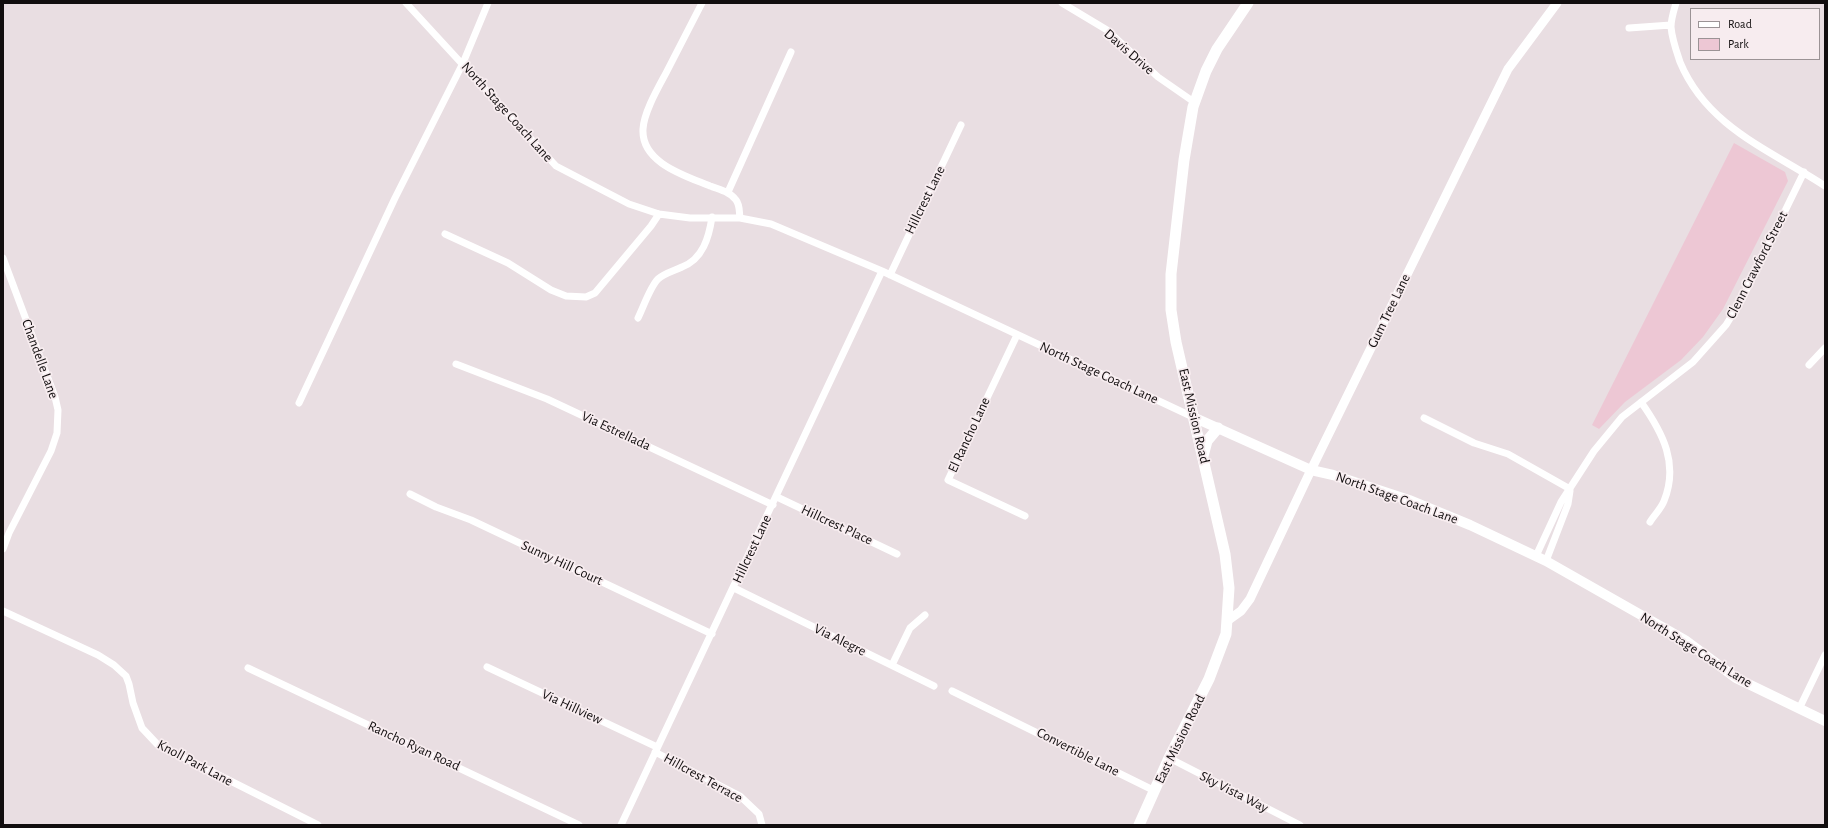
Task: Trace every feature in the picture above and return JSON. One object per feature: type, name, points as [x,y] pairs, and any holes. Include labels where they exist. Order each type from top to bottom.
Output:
[{"type":"main road","name":"East Mission Road","points":[[1139,825],[1169,758],[1209,678],[1226,634],[1229,588],[1225,554],[1176,342],[1172,310],[1172,274],[1184,160],[1194,102],[1200,83],[1214,55],[1248,3]]},
{"type":"main road","name":"North Stage Coach Lane","points":[[1193,417],[1311,470],[1333,475],[1409,500],[1470,525],[1541,559],[1685,640],[1736,678],[1825,721]]},
{"type":"main road","points":[[1203,458],[1207,441],[1218,428]]},
{"type":"street","name":"North Stage Coach Lane","points":[[406,3],[463,63],[556,166],[630,204],[659,214],[690,218],[740,218],[771,224],[882,271],[1193,417]]},
{"type":"street","points":[[299,403],[395,198],[463,63],[488,3]]},
{"type":"street","points":[[702,3],[652,100],[643,129],[644,140],[652,156],[658,162],[691,178],[728,192],[736,199],[739,205],[740,218]]},
{"type":"street","name":"Davis Drive","points":[[1062,3],[1106,30],[1158,78],[1194,102]]},
{"type":"street","name":"Gum Tree Lane","points":[[1227,621],[1241,611],[1250,599],[1311,470],[1508,69],[1557,3]]},
{"type":"street","points":[[1676,3],[1671,25],[1674,46],[1687,78],[1711,111],[1738,133],[1825,186]]},
{"type":"street","points":[[1629,28],[1671,25]]},
{"type":"street","points":[[728,192],[791,52]]},
{"type":"street","name":"Hillcrest Lane","points":[[890,275],[961,125]]},
{"type":"street","name":"Clenn Crawford Street","points":[[1541,559],[1568,504],[1570,489],[1594,451],[1622,417],[1693,362],[1726,325],[1742,298],[1804,172]]},
{"type":"street","points":[[445,234],[508,263],[551,290],[566,296],[586,297],[595,292],[651,226],[659,214]]},
{"type":"street","points":[[638,318],[657,280],[668,272],[695,261],[703,249],[710,231],[712,217]]},
{"type":"street","name":"Chandelle Lane","points":[[3,258],[55,397],[58,410],[57,433],[51,451],[8,534],[3,548]]},
{"type":"street","name":"Hillcrest Lane","points":[[620,825],[734,588],[882,271]]},
{"type":"street","name":"El Rancho Lane","points":[[1017,335],[948,480],[1025,516]]},
{"type":"street","points":[[1809,365],[1825,348]]},
{"type":"street","name":"Via Estrellada","points":[[456,364],[547,399],[773,505]]},
{"type":"street","points":[[1641,402],[1649,413],[1666,444],[1671,474],[1663,502],[1650,522]]},
{"type":"street","points":[[1424,418],[1474,443],[1508,454],[1570,489]]},
{"type":"street","name":"Sunny Hill Court","points":[[410,494],[471,520],[712,634]]},
{"type":"street","name":"Hillcrest Place","points":[[777,496],[897,554]]},
{"type":"street","name":"Via Alegre","points":[[734,588],[934,686]]},
{"type":"street","name":"Knoll Park Lane","points":[[3,611],[98,655],[114,665],[127,680],[142,728],[156,744],[318,825]]},
{"type":"street","points":[[892,666],[910,628],[925,615]]},
{"type":"street","points":[[1799,709],[1825,655]]},
{"type":"street","name":"Via Hillview","points":[[487,667],[656,750]]},
{"type":"street","name":"Rancho Ryan Road","points":[[248,668],[579,825]]},
{"type":"street","name":"Convertible Lane","points":[[952,691],[1002,714],[1155,790]]},
{"type":"street","name":"Hillcrest Terrace","points":[[656,750],[740,796],[759,814],[762,825]]},
{"type":"street","name":"Sky Vista Way","points":[[1169,758],[1300,825]]},
{"type":"green space","points":[[1734,143],[1785,172],[1788,181],[1723,309],[1703,337],[1681,360],[1625,402],[1599,429],[1592,425]]}]
